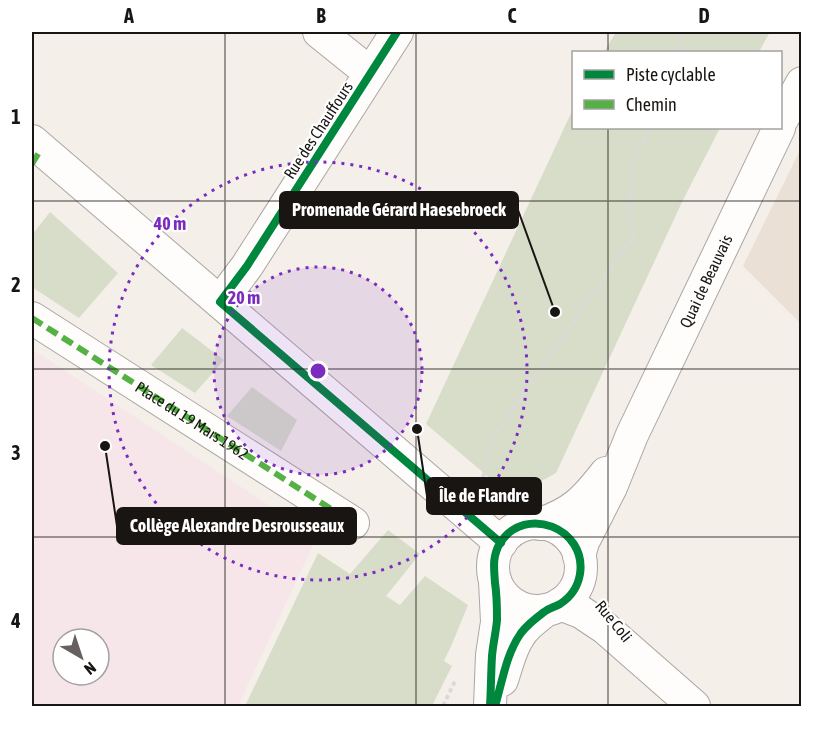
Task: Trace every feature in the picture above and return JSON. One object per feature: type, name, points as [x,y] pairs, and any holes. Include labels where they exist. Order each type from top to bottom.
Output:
[{"type":"street","points":[[319,32],[370,74]]},
{"type":"street","name":"Rue des Chauffours","points":[[220,302],[247,266],[397,32]]},
{"type":"street","points":[[782,119],[801,83]]},
{"type":"street","name":"Quai de Beauvais","points":[[579,567],[583,542],[611,488],[632,435],[778,129]]},
{"type":"street","points":[[35,152],[220,302],[501,543]]},
{"type":"street","name":"Place du 19 Mars 1962","points":[[32,318],[353,523]]},
{"type":"street","name":"Quai de Beauvais","points":[[540,524],[555,519],[574,508],[595,487],[632,435]]},
{"type":"street","points":[[490,706],[492,655],[497,622],[493,561],[501,543],[509,533],[520,526],[527,524],[553,526],[565,533],[574,544],[579,567],[574,590],[527,625],[514,644],[495,706]]},
{"type":"street","name":"Rue Coli","points":[[579,567],[647,666]]},
{"type":"street","points":[[495,581],[507,599],[519,607],[532,611],[553,607]]},
{"type":"street","name":"Rue Coli","points":[[553,607],[581,612],[590,617],[694,706]]},
{"type":"path","points":[[676,51],[682,32]]},
{"type":"path","points":[[471,518],[496,434],[634,235],[629,217],[631,177],[636,155],[650,129]]},
{"type":"shaded area","points":[[801,148],[802,324],[743,266]]},
{"type":"shaded area","points":[[32,349],[317,537],[238,706],[32,706]]},
{"type":"green space","points":[[616,32],[770,32],[760,51],[605,51]]},
{"type":"green space","points":[[572,111],[572,129],[719,129],[683,200],[556,473],[512,497],[426,424]]},
{"type":"green space","points":[[50,212],[118,273],[79,318],[32,287],[32,235]]},
{"type":"green space","points":[[182,328],[224,360],[195,393],[151,365]]},
{"type":"green space","points":[[252,387],[297,420],[281,451],[227,416]]},
{"type":"green space","points":[[388,530],[420,554],[386,596],[400,605],[425,576],[468,605],[444,661],[452,666],[432,706],[245,706],[318,553],[350,574]]},
{"type":"marked path","points":[[32,164],[41,149]]},
{"type":"marked path","points":[[32,318],[353,523]]},
{"type":"cycle path","points":[[397,32],[247,266],[220,302],[501,543]]},
{"type":"cycle path","points":[[490,706],[492,656],[497,620],[494,567],[496,553],[500,543],[511,531],[524,525],[538,524],[552,527],[574,544],[580,558],[579,578],[576,587],[567,598],[544,612],[521,633],[508,659],[495,706]]},
{"type":"place","name":"Promenade Gérard Haesebroeck","points":[[555,312]]},
{"type":"place","name":"Île de Flandre","points":[[417,429]]},
{"type":"place","name":"Collège Alexandre Desrousseaux","points":[[105,446]]}]
